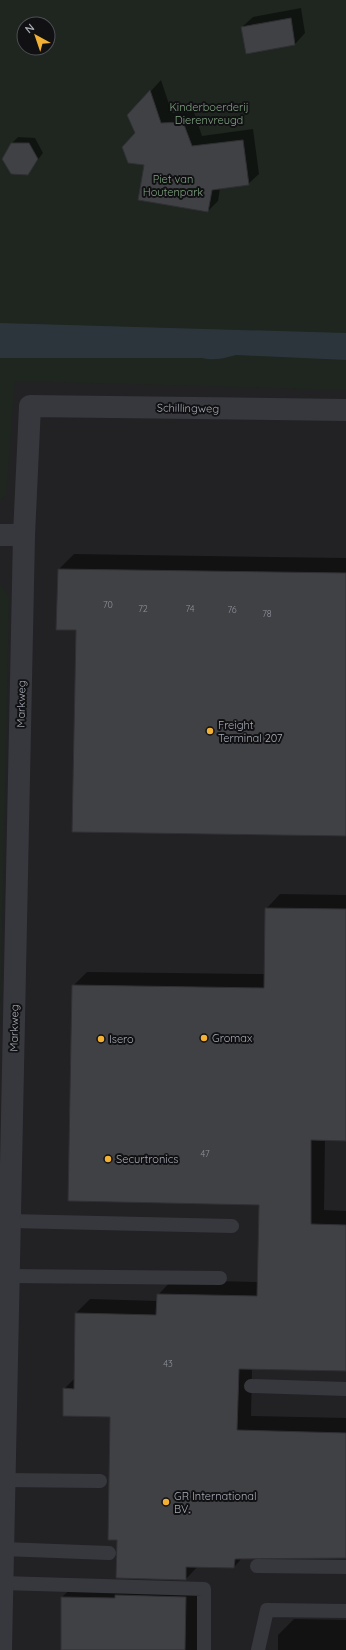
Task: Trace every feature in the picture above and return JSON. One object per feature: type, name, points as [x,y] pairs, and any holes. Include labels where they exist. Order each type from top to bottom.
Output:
[{"type":"street","name":"Schillingweg","points":[[30,406],[346,410]]},
{"type":"street","name":"Markweg","points":[[1,1650],[24,535],[30,406]]},
{"type":"street","points":[[0,535],[24,535]]},
{"type":"lane","points":[[10,1221],[232,1226]]},
{"type":"lane","points":[[9,1276],[220,1278]]},
{"type":"lane","points":[[251,1386],[346,1389]]},
{"type":"lane","points":[[4,1480],[100,1481]]},
{"type":"lane","points":[[3,1549],[109,1552]]},
{"type":"lane","points":[[257,1566],[346,1567]]},
{"type":"lane","points":[[2,1583],[204,1590],[204,1650]]},
{"type":"lane","points":[[258,1650],[267,1610],[346,1611]]},
{"type":"shaded area","points":[[0,323],[346,333],[346,360],[236,355],[215,359],[0,358]]},
{"type":"shaded area","points":[[0,362],[346,370],[346,1650],[0,1650]]},
{"type":"green space","name":"Piet van Houtenpark","points":[[0,0],[346,0],[346,390],[15,381],[6,496],[0,500]]},
{"type":"green space","points":[[0,583],[9,597],[0,1028]]},
{"type":"building","points":[[291,18],[295,45],[246,54],[241,27]]},
{"type":"building","points":[[150,90],[161,123],[183,122],[192,146],[243,140],[249,185],[212,190],[208,212],[138,200],[144,165],[128,163],[122,147],[135,133],[127,115]]},
{"type":"building","points":[[11,143],[29,143],[38,159],[28,175],[11,174],[2,159]]},
{"type":"building","name":"Freight Terminal 207","points":[[58,569],[346,573],[346,836],[72,832],[76,630],[56,630]]},
{"type":"building","points":[[265,908],[346,909],[346,1141],[311,1140],[311,1224],[346,1225],[346,1371],[239,1369],[237,1430],[346,1433],[346,1558],[235,1559],[234,1568],[186,1567],[186,1580],[116,1578],[117,1540],[108,1540],[110,1417],[63,1416],[63,1388],[74,1389],[75,1313],[156,1315],[157,1294],[257,1296],[259,1205],[68,1201],[72,985],[264,988]]},
{"type":"building","points":[[115,1595],[186,1597],[185,1650],[61,1650],[61,1597],[115,1598]]},
{"type":"place","name":"Freight Terminal 207","points":[[210,731]]},
{"type":"place","name":"Gromax","points":[[204,1038]]},
{"type":"place","name":"Isero","points":[[101,1039]]},
{"type":"place","name":"Securtronics","points":[[108,1159]]},
{"type":"place","name":"GR International BV.","points":[[166,1502]]},
{"type":"park label","name":"Kinderboerderij Dierenvreugd","points":[[209,113]]}]
